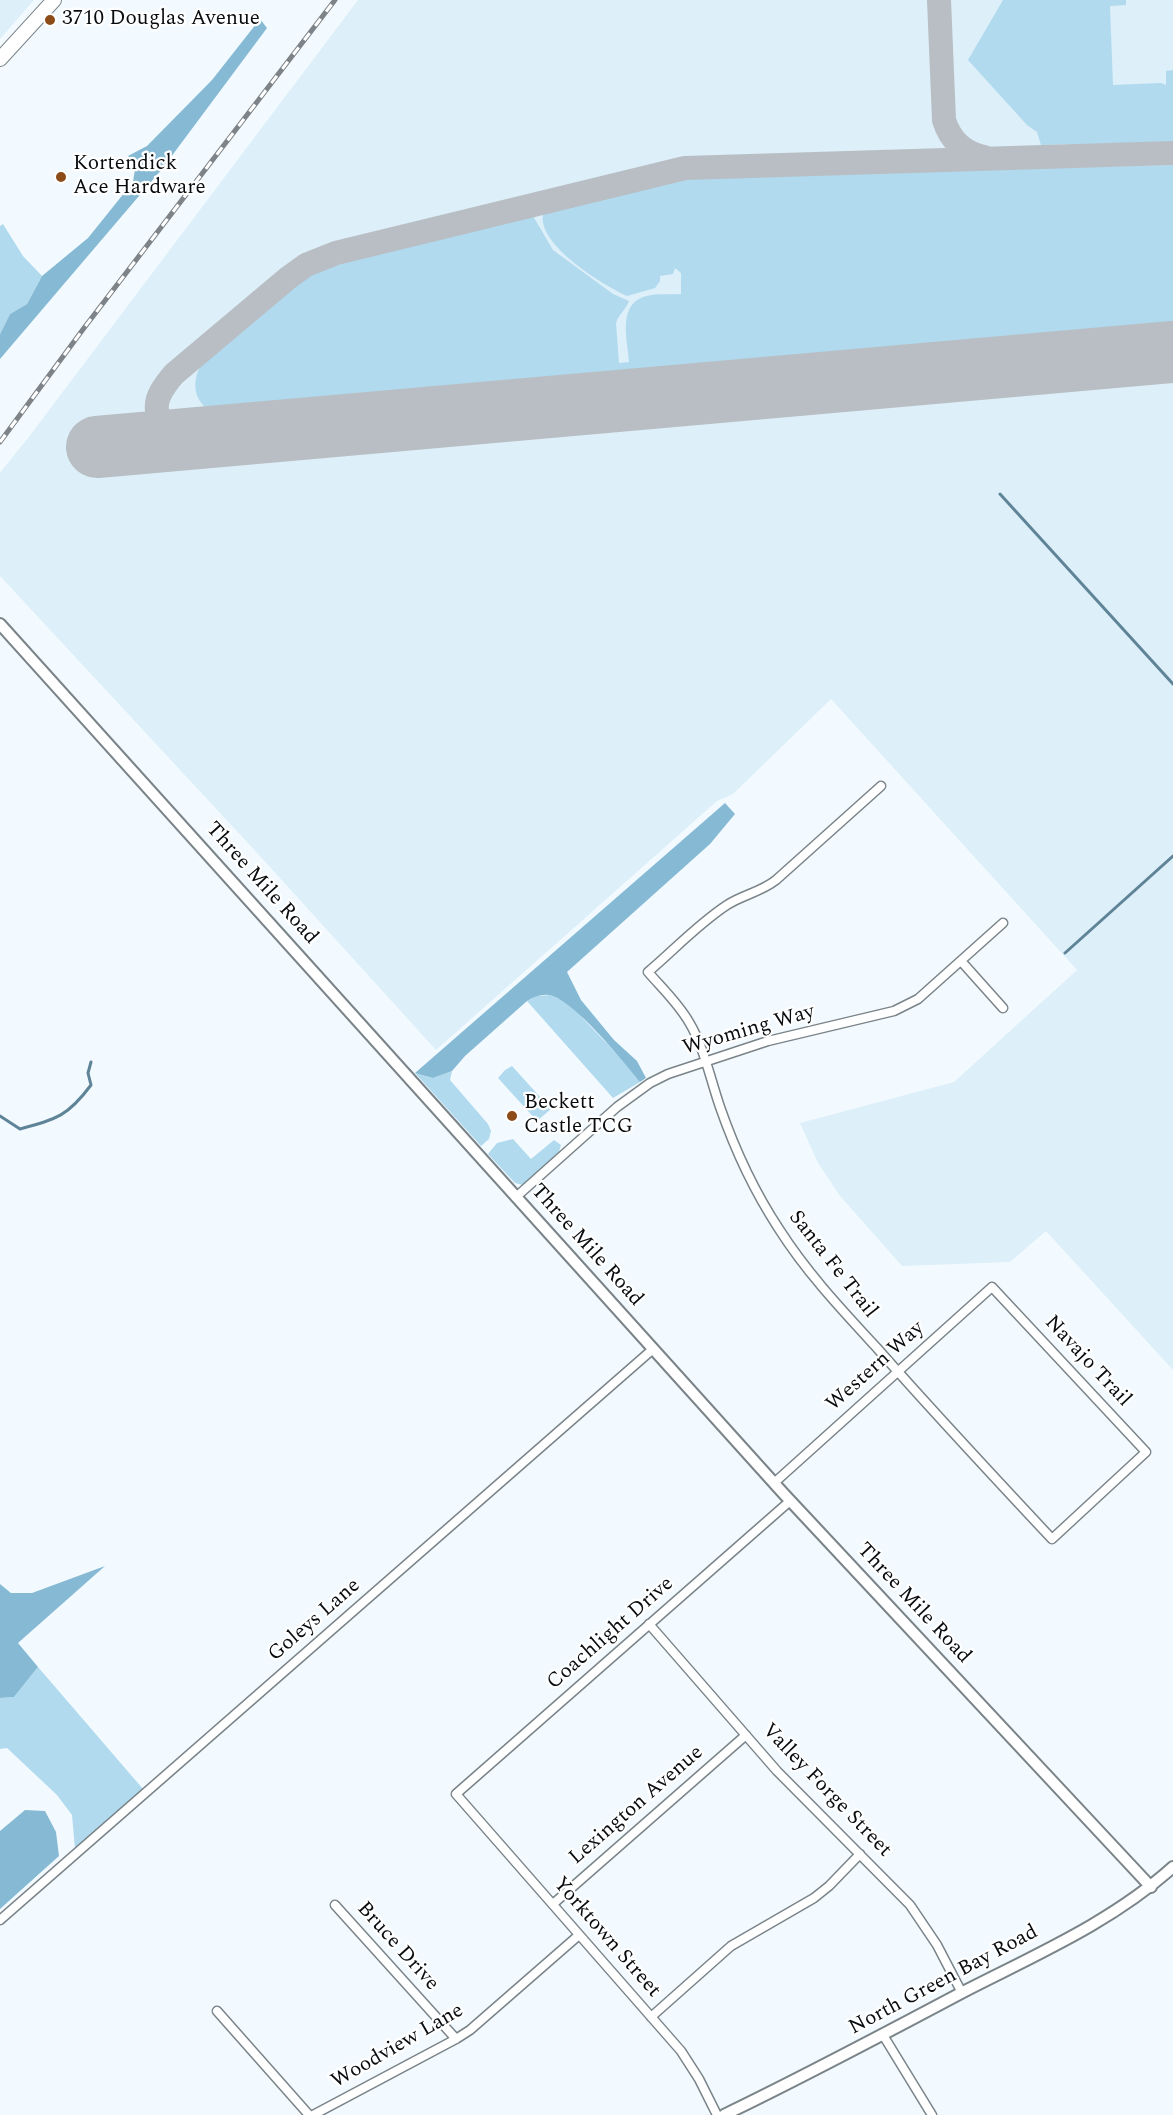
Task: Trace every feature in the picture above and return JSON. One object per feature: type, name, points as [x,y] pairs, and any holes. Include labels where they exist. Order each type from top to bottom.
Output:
[{"type":"main road","points":[[0,58],[54,0]]},
{"type":"street","name":"Three Mile Road","points":[[0,624],[790,1501],[1151,1887]]},
{"type":"street","name":"Santa Fe Trail","points":[[881,786],[776,880],[715,913],[648,972],[672,998],[689,1022],[730,1136],[744,1167],[779,1230],[819,1284],[1052,1539]]},
{"type":"street","name":"Wyoming Way","points":[[516,1197],[633,1094],[669,1074],[768,1041],[900,1008],[918,999],[1003,923]]},
{"type":"street","points":[[961,961],[1003,1008]]},
{"type":"street","name":"Western Way","points":[[774,1483],[992,1287],[1002,1297]]},
{"type":"street","name":"Navajo Trail","points":[[1002,1297],[1146,1452],[1052,1539]]},
{"type":"street","name":"Goleys Lane","points":[[0,1920],[653,1349]]},
{"type":"street","name":"Coachlight Drive","points":[[456,1794],[790,1501]]},
{"type":"street","name":"Valley Forge Street","points":[[649,1624],[808,1803],[910,1905],[937,1945],[962,1993]]},
{"type":"street","name":"Lexington Avenue","points":[[553,1904],[746,1735]]},
{"type":"street","name":"Yorktown Street","points":[[456,1794],[681,2051],[693,2068],[717,2115]]},
{"type":"street","points":[[651,2017],[732,1946],[814,1898],[860,1854]]},
{"type":"street","name":"North Green Bay Road","points":[[724,2115],[883,2035],[1090,1926],[1151,1887],[1173,1867]]},
{"type":"street","name":"Bruce Drive","points":[[336,1905],[456,2039]]},
{"type":"street","name":"Woodview Lane","points":[[313,2115],[470,2030],[579,1935]]},
{"type":"street","points":[[217,2011],[309,2115]]},
{"type":"street","points":[[883,2035],[932,2115]]},
{"type":"shaded area","points":[[0,0],[34,0],[0,39]]},
{"type":"shaded area","points":[[358,0],[1173,0],[1173,1370],[1046,1231],[1010,1262],[902,1266],[840,1196],[818,1163],[800,1123],[954,1082],[1077,970],[831,699],[733,794],[717,801],[436,1050],[0,576],[0,473]]},
{"type":"shaded area","points":[[1003,0],[1126,0],[1126,5],[1110,6],[1113,85],[1161,83],[1166,85],[1166,71],[1173,70],[1173,142],[1041,145],[1037,132],[1027,125],[968,60]]},
{"type":"shaded area","points":[[260,19],[267,28],[162,169],[0,359],[0,334],[10,314],[27,304],[42,276],[88,238],[133,182],[135,169],[128,156],[147,146],[212,80]]},
{"type":"shaded area","points":[[1173,165],[1173,332],[223,416],[207,409],[196,390],[195,382],[201,365],[295,285],[315,272],[346,261],[533,216],[553,250],[613,294],[629,301],[616,323],[619,363],[629,362],[626,326],[630,309],[643,297],[681,294],[681,273],[675,268],[673,274],[660,276],[660,281],[655,288],[627,296],[588,273],[561,251],[544,226],[543,214],[663,183],[695,177]]},
{"type":"shaded area","points":[[3,224],[23,256],[42,276],[27,304],[10,314],[0,334],[0,226]]},
{"type":"shaded area","points":[[725,803],[735,814],[710,844],[567,972],[581,1000],[614,1040],[637,1061],[646,1078],[640,1082],[584,1019],[571,1007],[549,995],[538,996],[527,1001],[465,1056],[452,1071],[433,1078],[415,1073]]},
{"type":"shaded area","points":[[550,995],[567,1002],[620,1057],[640,1082],[613,1098],[527,1001],[537,996]]},
{"type":"shaded area","points":[[512,1066],[551,1109],[537,1121],[498,1078]]},
{"type":"shaded area","points":[[452,1071],[450,1080],[488,1124],[491,1131],[489,1139],[481,1146],[415,1073],[433,1078]]},
{"type":"shaded area","points":[[513,1139],[531,1159],[554,1140],[561,1145],[559,1152],[523,1185],[515,1183],[488,1154],[497,1143]]},
{"type":"shaded area","points":[[105,1566],[18,1643],[38,1667],[14,1697],[0,1698],[0,1584],[11,1593],[32,1593]]},
{"type":"shaded area","points":[[38,1667],[143,1789],[75,1849],[72,1815],[57,1795],[7,1748],[0,1749],[0,1698],[14,1697]]},
{"type":"shaded area","points":[[25,1810],[45,1811],[56,1832],[59,1856],[0,1909],[0,1831]]},
{"type":"waterway","points":[[1000,494],[1173,684]]},
{"type":"waterway","points":[[1065,953],[1173,856]]},
{"type":"waterway","points":[[0,1116],[20,1129],[61,1115],[75,1104],[91,1085],[88,1073],[91,1062]]},
{"type":"taxiway","points":[[939,0],[944,120],[950,134],[964,149],[984,157]]},
{"type":"taxiway","points":[[171,440],[160,421],[157,406],[166,383],[288,278],[306,265],[336,253],[685,168],[1173,153]]},
{"type":"runway","points":[[97,447],[1173,352]]},
{"type":"railway","points":[[0,442],[84,328],[335,0]]},
{"type":"place","name":"3710 Douglas Avenue","points":[[50,20]]},
{"type":"place","name":"Kortendick Ace Hardware","points":[[61,177]]},
{"type":"place","name":"Beckett Castle TCG","points":[[512,1116]]}]
